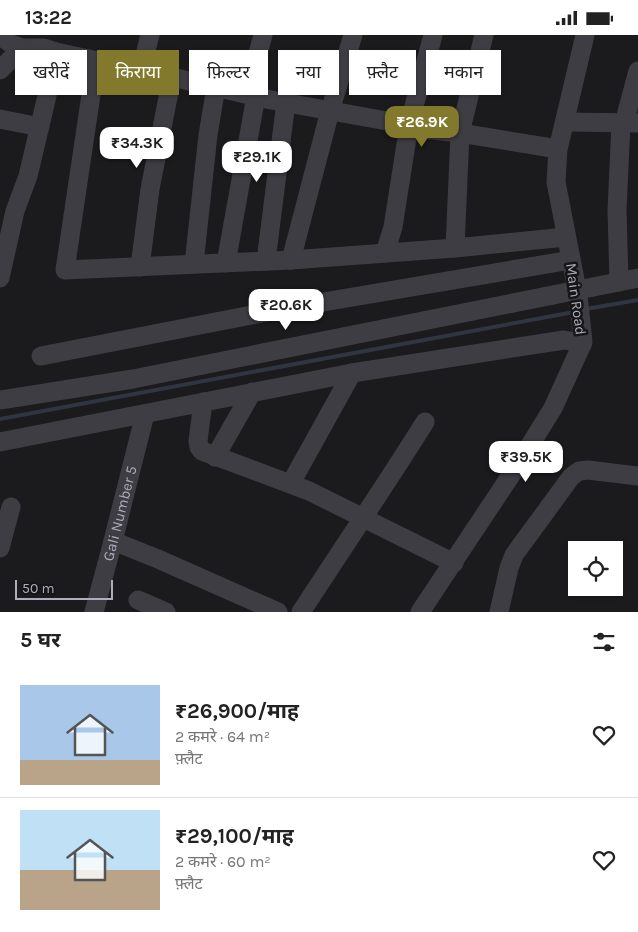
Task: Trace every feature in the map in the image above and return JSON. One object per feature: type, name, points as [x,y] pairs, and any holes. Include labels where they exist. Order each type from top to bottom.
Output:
[{"type":"street","points":[[0,35],[11,44],[22,48],[49,45],[96,61],[65,270],[291,260],[455,248],[566,237]]},
{"type":"street","points":[[146,50],[150,35]]},
{"type":"street","points":[[260,50],[263,35]]},
{"type":"street","points":[[291,260],[330,111],[353,35]]},
{"type":"street","points":[[385,253],[393,227],[409,125],[432,35]]},
{"type":"street","points":[[455,248],[460,133],[484,35]]},
{"type":"street","name":"Main Road","points":[[420,612],[454,563],[550,413],[582,341],[578,293],[556,182],[556,170],[558,149],[585,35]]},
{"type":"street","points":[[0,278],[15,211],[28,176],[46,100],[49,45]]},
{"type":"street","points":[[0,70],[22,48]]},
{"type":"street","points":[[619,282],[617,210],[628,123],[638,71]]},
{"type":"street","points":[[140,267],[150,189],[168,95]]},
{"type":"street","points":[[194,264],[208,135],[215,95]]},
{"type":"street","points":[[226,263],[251,95],[422,129],[460,133],[558,149]]},
{"type":"street","points":[[266,261],[286,103]]},
{"type":"street","points":[[0,119],[40,127]]},
{"type":"street","points":[[565,122],[628,123]]},
{"type":"street","points":[[42,356],[282,309],[571,260]]},
{"type":"street","points":[[0,401],[133,379],[578,293],[638,278]]},
{"type":"street","points":[[0,443],[352,373],[564,340],[582,341]]},
{"type":"street","points":[[291,483],[352,373]]},
{"type":"street","points":[[215,457],[252,393]]},
{"type":"street","points":[[203,402],[198,441],[202,451],[309,491],[454,563]]},
{"type":"street","name":"Gali Number 5","points":[[94,612],[145,414]]},
{"type":"street","points":[[301,612],[397,468],[425,422]]},
{"type":"street","points":[[499,612],[514,555],[571,477],[579,471],[588,470],[638,476]]},
{"type":"street","points":[[0,548],[11,507]]},
{"type":"street","points":[[113,541],[278,612]]},
{"type":"street","points":[[138,600],[166,612]]},
{"type":"waterway","points":[[586,309],[638,300]]},
{"type":"waterway","points":[[0,419],[574,312]]}]
